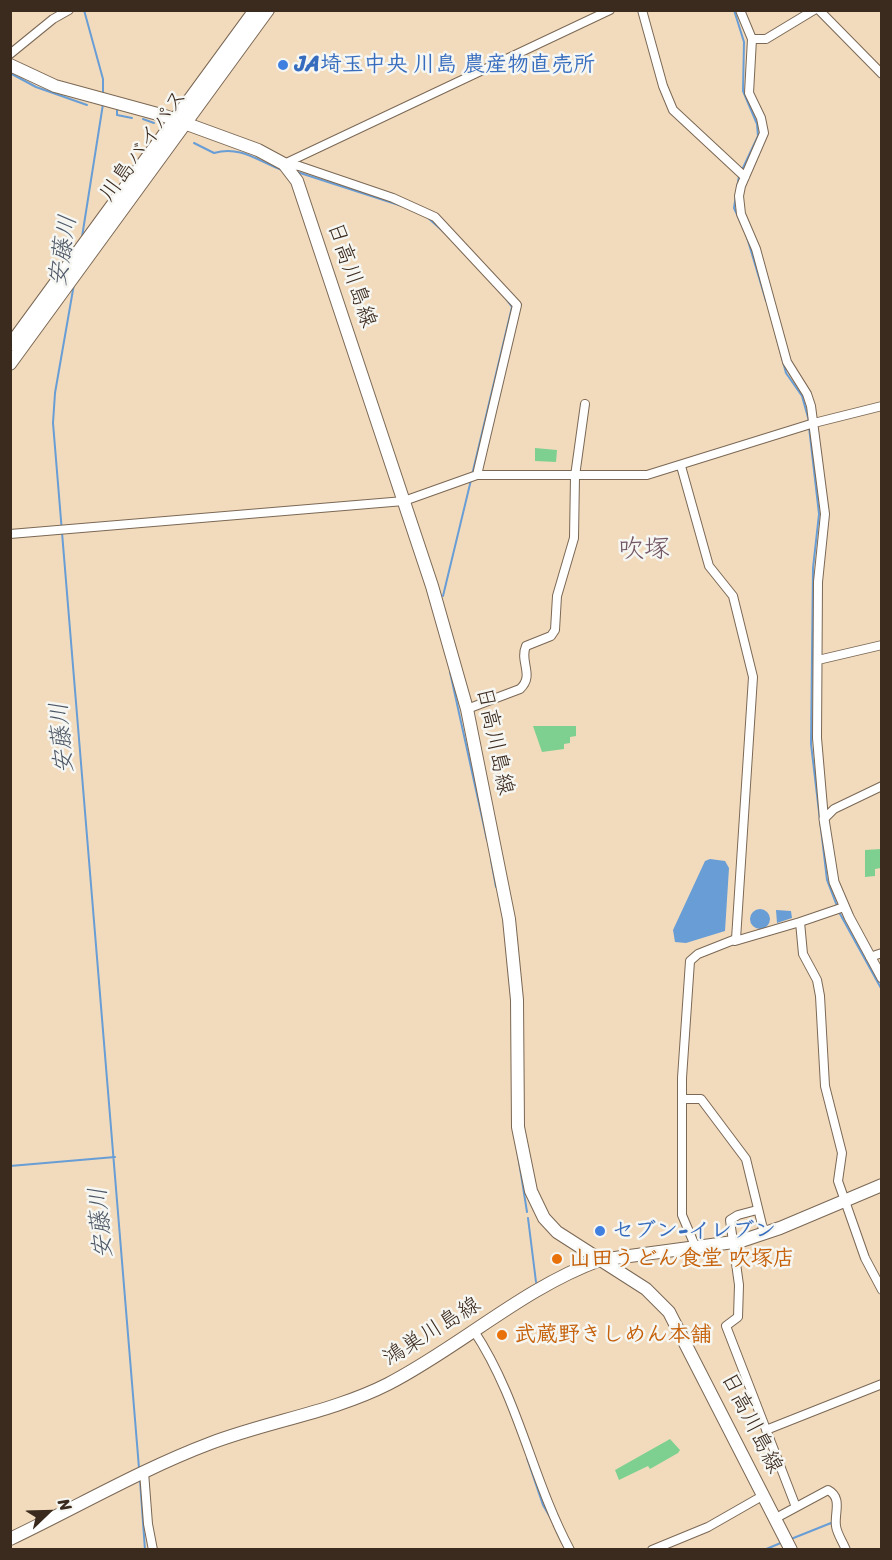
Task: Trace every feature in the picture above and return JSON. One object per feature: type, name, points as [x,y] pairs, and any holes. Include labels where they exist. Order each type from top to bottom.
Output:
[{"type":"main road","name":"川島バイパス","points":[[10,345],[255,10]]},
{"type":"main road","name":"川島バイパス","points":[[10,364],[268,10]]},
{"type":"main road","name":"日高川島線","points":[[10,65],[55,86],[136,107],[258,150],[284,165],[297,181],[452,650],[467,709],[513,951],[518,1020],[519,1127],[527,1179],[544,1218],[557,1232],[645,1289],[669,1312],[791,1550]]},
{"type":"main road","name":"鴻巣川島線","points":[[10,1539],[144,1472],[225,1438],[374,1391],[563,1276],[600,1260],[733,1242],[764,1233],[882,1185]]},
{"type":"street","points":[[10,54],[53,19],[69,10]]},
{"type":"street","points":[[284,165],[610,10]]},
{"type":"street","points":[[642,10],[663,87],[673,110],[745,177]]},
{"type":"street","points":[[740,10],[752,39],[749,93],[761,118],[764,133],[739,196],[741,214],[756,249],[787,362],[807,394],[814,423],[825,514],[818,582],[817,738],[829,862],[844,907],[882,978]]},
{"type":"street","points":[[752,39],[766,39],[814,10]]},
{"type":"street","points":[[819,10],[882,74]]},
{"type":"street","points":[[284,165],[299,166],[384,195],[435,217],[517,305],[477,475]]},
{"type":"street","points":[[467,709],[520,689],[527,683],[523,652],[526,646],[531,642],[551,636],[555,630],[557,596],[574,538],[575,476],[585,404]]},
{"type":"street","points":[[10,534],[404,501],[477,475],[647,475],[814,423],[882,406]]},
{"type":"street","points":[[681,466],[709,566],[733,596],[753,677],[735,941]]},
{"type":"street","points":[[818,660],[882,645]]},
{"type":"street","points":[[824,819],[834,809],[882,786]]},
{"type":"street","points":[[696,1248],[682,1215],[682,1099],[690,961],[698,954],[735,941],[844,907]]},
{"type":"street","points":[[800,922],[803,954],[817,980],[820,996],[823,1071],[828,1104],[842,1153],[838,1181],[866,1258],[882,1290]]},
{"type":"street","points":[[870,957],[882,953]]},
{"type":"street","points":[[682,1099],[701,1099],[740,1150],[751,1172],[757,1210],[764,1233]]},
{"type":"street","points":[[757,1210],[738,1215],[730,1220],[740,1285],[740,1314],[726,1323],[726,1329],[796,1507]]},
{"type":"street","points":[[474,1331],[511,1398],[539,1482],[570,1550]]},
{"type":"street","points":[[766,1430],[882,1384]]},
{"type":"street","points":[[144,1472],[148,1524],[153,1550]]},
{"type":"street","points":[[776,1518],[828,1490],[832,1491],[839,1514],[836,1527],[846,1550]]},
{"type":"street","points":[[652,1550],[708,1527],[764,1495]]},
{"type":"green space","points":[[535,448],[557,450],[556,462],[535,461]]},
{"type":"green space","points":[[533,726],[576,726],[576,736],[570,737],[570,743],[564,744],[564,749],[542,752]]},
{"type":"green space","points":[[881,849],[881,868],[875,869],[875,876],[865,877],[865,850]]},
{"type":"green space","points":[[670,1439],[680,1450],[678,1453],[650,1469],[648,1466],[619,1480],[615,1470]]},
{"type":"water","points":[[710,859],[725,861],[729,868],[725,931],[686,943],[675,942],[673,930],[705,861]]},
{"type":"water","points":[[760,909],[767,912],[770,919],[767,926],[760,929],[753,926],[750,919],[753,912]]},
{"type":"water","points":[[776,910],[791,911],[792,918],[777,923]]},
{"type":"waterway","name":"安藤川","points":[[84,10],[103,79],[103,95]]},
{"type":"waterway","points":[[734,10],[744,42],[743,91],[757,124],[758,136],[742,170]]},
{"type":"waterway","points":[[10,73],[36,87],[87,105]]},
{"type":"waterway","name":"安藤川","points":[[82,237],[103,104]]},
{"type":"waterway","points":[[117,110],[117,115],[132,118]]},
{"type":"waterway","points":[[143,119],[154,123]]},
{"type":"waterway","points":[[194,143],[214,153],[224,151],[241,153],[282,170]]},
{"type":"waterway","points":[[294,171],[402,206]]},
{"type":"waterway","points":[[739,176],[734,208],[746,234],[766,301]]},
{"type":"waterway","points":[[427,217],[445,233]]},
{"type":"waterway","name":"安藤川","points":[[74,284],[55,393],[53,423],[139,1468]]},
{"type":"waterway","points":[[472,475],[512,307],[504,296]]},
{"type":"waterway","points":[[770,312],[786,373],[802,396],[809,421]]},
{"type":"waterway","points":[[809,427],[819,514],[813,568],[811,744],[827,880],[837,906]]},
{"type":"waterway","points":[[443,596],[471,480]]},
{"type":"waterway","points":[[450,672],[487,840]]},
{"type":"waterway","points":[[491,860],[496,887]]},
{"type":"waterway","points":[[839,912],[882,990]]},
{"type":"waterway","points":[[512,1081],[512,1102]]},
{"type":"waterway","points":[[517,1149],[527,1212]]},
{"type":"waterway","points":[[10,1166],[115,1157]]},
{"type":"waterway","points":[[528,1218],[536,1282]]},
{"type":"waterway","points":[[527,1458],[543,1505],[553,1522]]},
{"type":"waterway","name":"安藤川","points":[[140,1480],[145,1550]]},
{"type":"waterway","points":[[791,1539],[831,1523],[833,1527]]},
{"type":"waterway","points":[[764,1550],[783,1542]]},
{"type":"place","name":"JA埼玉中央 川島 農産物直売所","points":[[283,65]]},
{"type":"place","name":"セブン-イレブン","points":[[600,1231]]},
{"type":"place","name":"山田うどん食堂 吹塚店","points":[[557,1259]]},
{"type":"place","name":"武蔵野きしめん本舗","points":[[502,1335]]},
{"type":"district","name":"吹塚","points":[[644,550]]}]
